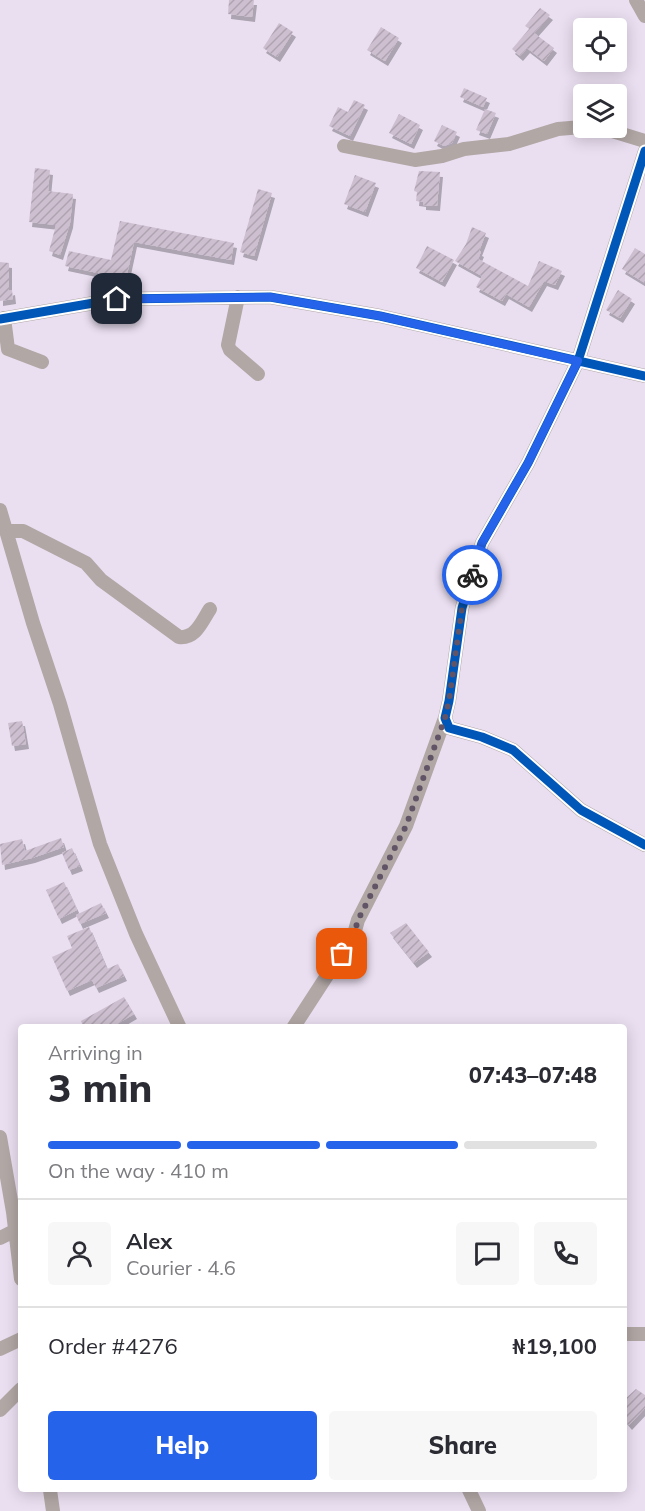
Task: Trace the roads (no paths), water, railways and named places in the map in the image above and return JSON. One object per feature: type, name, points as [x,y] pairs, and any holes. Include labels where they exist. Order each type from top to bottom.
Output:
[{"type":"street","points":[[636,0],[645,16]]},
{"type":"street","points":[[344,146],[415,160],[442,156],[464,149],[509,144],[558,129],[582,127],[609,130],[645,141]]},
{"type":"street","points":[[296,1024],[354,934],[358,920],[406,826],[445,718],[462,608],[482,543],[528,463],[578,361],[645,151]]},
{"type":"street","points":[[238,297],[228,345],[230,350],[258,374]]},
{"type":"street","points":[[42,362],[8,349],[2,319],[117,299],[270,297],[380,316],[578,361],[643,373]]},
{"type":"street","points":[[0,510],[60,704],[100,844],[136,934],[178,1024]]},
{"type":"street","points":[[6,531],[23,531],[86,563],[100,580],[179,637],[187,638],[194,634],[210,609]]},
{"type":"street","points":[[445,718],[449,728],[482,737],[513,750],[581,810],[645,845]]},
{"type":"street","points":[[0,1137],[18,1246]]},
{"type":"street","points":[[0,1238],[14,1232]]},
{"type":"street","points":[[627,1334],[645,1334]]},
{"type":"street","points":[[0,1349],[18,1340]]},
{"type":"street","points":[[0,1410],[18,1392]]},
{"type":"street","points":[[50,1492],[53,1511]]},
{"type":"street","points":[[470,1492],[479,1511]]}]
